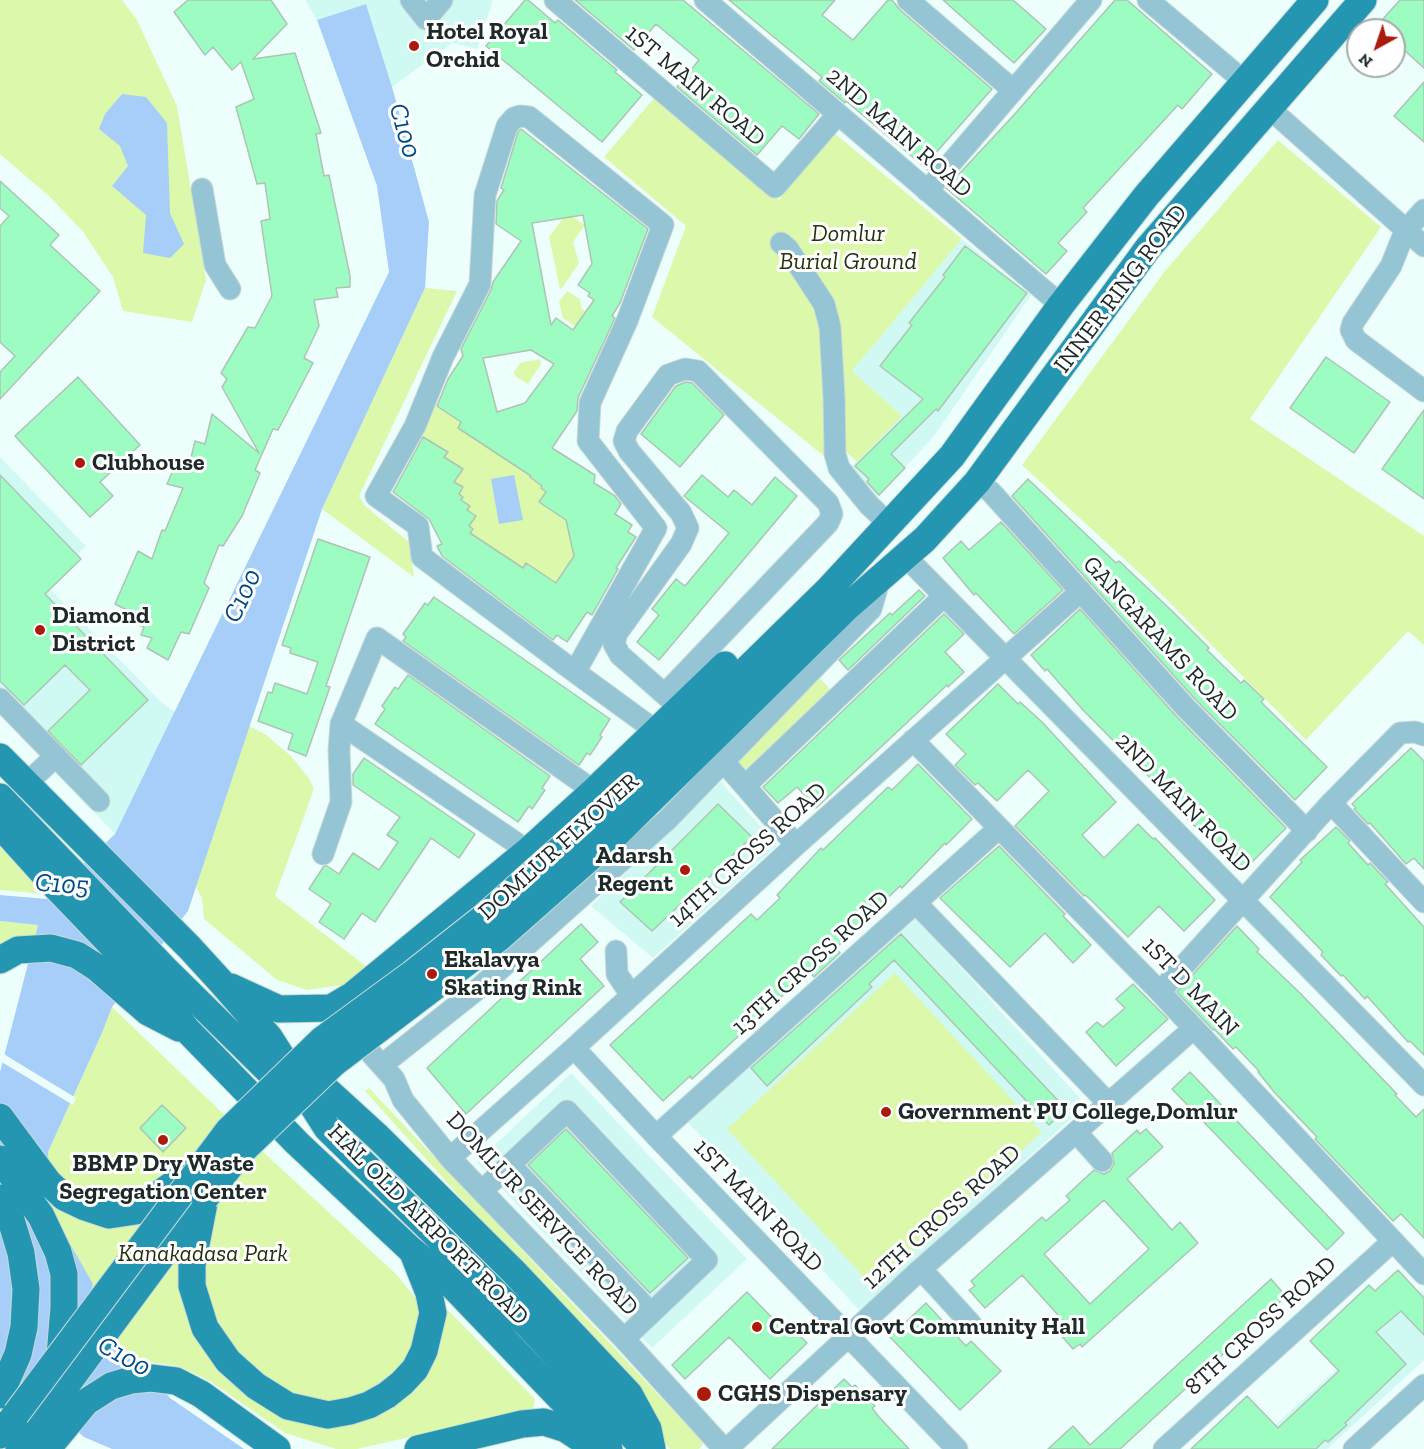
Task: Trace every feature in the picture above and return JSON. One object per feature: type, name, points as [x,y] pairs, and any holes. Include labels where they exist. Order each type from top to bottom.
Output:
[{"type":"main road","name":"INNER RING ROAD","points":[[862,556],[952,456],[1061,305],[1146,196],[1316,0]]},
{"type":"main road","name":"INNER RING ROAD","points":[[880,578],[906,557],[977,482],[1148,248],[1363,0]]},
{"type":"main road","points":[[222,983],[279,1009],[331,1008],[353,994],[528,851],[656,731],[673,701],[822,571],[862,556]]},
{"type":"main road","name":"DOMLUR FLYOVER","points":[[27,1421],[60,1356],[228,1131],[322,1040],[483,918],[594,819],[862,556]]},
{"type":"main road","name":"DOMLUR FLYOVER","points":[[0,1436],[27,1421],[242,1151],[333,1063],[500,937],[612,838],[846,608],[880,578]]},
{"type":"main road","name":"HAL OLD AIRPORT ROAD","points":[[0,757],[99,845],[222,983],[268,1037],[327,1128],[527,1324],[645,1449]]},
{"type":"main road","points":[[0,797],[148,983],[327,1128]]},
{"type":"main road","name":"HAL OLD AIRPORT ROAD","points":[[0,825],[148,983],[189,1032],[297,1143],[411,1250],[446,1279],[609,1449]]},
{"type":"main road","points":[[0,960],[18,950],[51,948],[77,955],[96,967],[148,983]]},
{"type":"main road","points":[[268,1037],[378,1137],[514,1272],[629,1394],[648,1429],[652,1449]]},
{"type":"main road","points":[[0,1117],[48,1182],[64,1197],[109,1215],[136,1211],[212,1153]]},
{"type":"main road","points":[[0,1159],[41,1216],[58,1252],[64,1274],[60,1356]]},
{"type":"main road","points":[[0,1198],[11,1220],[18,1242],[26,1289],[18,1354],[27,1421],[86,1402],[111,1386],[131,1380],[152,1378],[176,1381],[201,1394],[278,1449]]},
{"type":"main road","points":[[205,1198],[192,1265],[192,1286],[205,1328],[228,1361],[256,1386],[288,1406],[328,1415],[369,1405],[387,1395],[415,1369],[424,1351],[433,1313],[429,1293],[411,1250]]},
{"type":"main road","points":[[418,1449],[522,1424],[544,1422],[566,1429],[597,1449]]},
{"type":"street","points":[[411,0],[426,20],[442,0]]},
{"type":"street","name":"1ST MAIN ROAD","points":[[555,0],[775,187],[838,114]]},
{"type":"street","name":"2ND MAIN ROAD","points":[[705,0],[1061,305]]},
{"type":"street","points":[[908,0],[1013,90]]},
{"type":"street","points":[[927,191],[1090,0]]},
{"type":"street","points":[[1148,0],[1245,82]]},
{"type":"street","points":[[1269,108],[1424,246]]},
{"type":"street","points":[[575,672],[656,528],[588,441],[590,403],[627,321],[663,225],[529,117],[520,116],[514,118],[507,126],[485,195],[480,284],[443,357],[415,426],[376,496],[418,526],[422,557],[575,672],[656,731]]},
{"type":"street","points":[[202,189],[215,265],[230,288]]},
{"type":"street","points":[[1424,210],[1405,231],[1391,266],[1353,323],[1351,330],[1356,340],[1424,391]]},
{"type":"street","points":[[781,243],[789,249],[824,304],[830,327],[835,454],[839,468],[869,505],[890,525]]},
{"type":"street","points":[[685,369],[698,371],[828,503],[832,514],[828,523],[673,701],[620,655],[614,644],[618,633],[681,543],[688,528],[681,513],[629,451],[624,441],[627,431],[668,375],[685,369]]},
{"type":"street","name":"GANGARAMS ROAD","points":[[977,482],[991,492],[1186,708],[1307,831]]},
{"type":"street","name":"2ND MAIN ROAD","points":[[906,557],[1424,1085]]},
{"type":"street","points":[[382,1065],[487,980],[667,820],[872,609],[880,578]]},
{"type":"street","name":"14TH CROSS ROAD","points":[[450,1158],[1081,591]]},
{"type":"street","points":[[745,786],[944,596]]},
{"type":"street","points":[[323,854],[341,802],[339,750],[342,724],[377,638],[594,791]]},
{"type":"street","points":[[0,699],[99,801]]},
{"type":"street","points":[[342,724],[528,851]]},
{"type":"street","points":[[1160,992],[1331,803],[1400,733],[1415,732],[1424,735]]},
{"type":"street","name":"1ST D MAIN","points":[[914,740],[1160,992],[1424,1274]]},
{"type":"street","points":[[27,783],[56,756]]},
{"type":"street","points":[[724,762],[796,845]]},
{"type":"street","points":[[1331,803],[1424,902]]},
{"type":"street","name":"13TH CROSS ROAD","points":[[656,1136],[999,828]]},
{"type":"street","points":[[916,903],[1108,1103]]},
{"type":"street","points":[[616,951],[617,974],[630,995]]},
{"type":"street","name":"DOMLUR SERVICE ROAD","points":[[331,1008],[394,1079],[403,1101],[450,1158],[624,1339],[725,1449]]},
{"type":"street","name":"12TH CROSS ROAD","points":[[725,1449],[921,1269],[1194,1028]]},
{"type":"street","name":"1ST MAIN ROAD","points":[[574,1048],[957,1449]]},
{"type":"street","points":[[482,1191],[567,1111],[707,1260],[624,1339]]},
{"type":"street","points":[[1076,1132],[1102,1161]]},
{"type":"street","points":[[510,1165],[651,1313]]},
{"type":"street","name":"8TH CROSS ROAD","points":[[1164,1449],[1393,1241]]},
{"type":"street","points":[[921,1269],[971,1324]]},
{"type":"street","points":[[1354,1449],[1424,1385]]},
{"type":"shaded area","name":"Hotel Royal Orchid","points":[[305,0],[493,0],[477,49],[452,43],[392,87],[366,4],[317,20]]},
{"type":"shaded area","points":[[962,239],[1031,295],[934,436],[878,497],[851,467],[902,416],[852,371]]},
{"type":"shaded area","points":[[0,457],[86,546],[47,586],[161,702],[175,712],[115,834],[0,713]]},
{"type":"shaded area","points":[[721,782],[777,845],[653,958],[591,906]]},
{"type":"shaded area","name":"Government PU College,Domlur","points":[[912,914],[1086,1105],[860,1311],[686,1120]]},
{"type":"shaded area","points":[[571,1073],[747,1259],[652,1348],[477,1162]]},
{"type":"shaded area","points":[[1422,1291],[1424,1294],[1424,1360],[1327,1449],[1249,1449]]},
{"type":"green space","points":[[0,0],[122,0],[137,20],[177,106],[206,280],[192,322],[123,311],[113,277],[84,233],[50,197],[0,154]]},
{"type":"green space","name":"Domlur Burial Ground","points":[[655,97],[779,200],[834,133],[962,239],[852,371],[902,416],[857,462],[832,439],[824,456],[652,317],[686,226],[604,157]]},
{"type":"green space","points":[[1278,140],[1381,227],[1250,419],[1424,536],[1424,645],[1408,631],[1306,740],[1147,580],[1022,465],[1165,271]]},
{"type":"green space","points":[[567,213],[585,225],[573,242],[579,263],[560,289],[549,237]]},
{"type":"green space","points":[[425,288],[457,291],[359,496],[364,505],[409,542],[414,577],[322,509]]},
{"type":"green space","points":[[567,291],[580,299],[582,309],[587,312],[576,327],[563,318],[559,302]]},
{"type":"green space","points":[[540,359],[541,364],[528,384],[515,376],[514,372],[520,363]]},
{"type":"green space","points":[[429,401],[461,422],[459,427],[535,470],[530,477],[546,492],[539,502],[566,517],[572,549],[579,548],[554,586],[526,564],[523,568],[470,533],[473,529],[469,526],[467,510],[469,505],[461,500],[459,494],[463,487],[450,478],[462,469],[444,457],[447,452],[423,437]]},
{"type":"green space","points":[[820,678],[833,693],[746,777],[735,764]]},
{"type":"green space","points":[[249,726],[265,734],[291,756],[308,777],[314,789],[275,896],[367,967],[348,984],[307,990],[277,980],[204,919],[202,898],[196,887]]},
{"type":"green space","points":[[0,847],[31,880],[44,894],[0,890]]},
{"type":"green space","points":[[0,921],[38,925],[35,938],[19,936],[0,944]]},
{"type":"green space","name":"Government PU College,Domlur","points":[[895,973],[1042,1132],[873,1287],[727,1129]]},
{"type":"green space","name":"Kanakadasa Park","points":[[112,1007],[262,1151],[396,1274],[425,1310],[394,1404],[445,1307],[535,1399],[533,1409],[357,1449],[336,1449],[285,1433],[210,1381],[178,1366],[150,1362],[141,1365],[81,1329],[52,1212],[48,1152]]},
{"type":"green space","points":[[369,1088],[701,1440],[703,1445],[699,1449],[670,1449],[592,1367],[521,1265],[365,1091]]},
{"type":"water","points":[[366,4],[392,87],[429,222],[425,288],[322,509],[188,911],[112,1007],[48,1152],[52,1212],[93,1284],[81,1329],[141,1365],[170,1398],[244,1449],[112,1449],[84,1437],[6,1368],[0,1359],[0,1072],[38,925],[0,921],[0,895],[47,899],[115,834],[389,272],[377,186],[317,20]]},
{"type":"water","points":[[122,94],[146,97],[167,123],[170,213],[184,244],[170,258],[143,253],[146,215],[112,186],[128,166],[120,146],[99,129],[105,114]]},
{"type":"water","points":[[514,475],[523,520],[499,524],[491,479]]},
{"type":"pier","points":[[2,1053],[76,1098],[73,1105],[0,1061]]},
{"type":"building","points":[[188,0],[271,0],[287,24],[253,59],[295,53],[321,133],[316,134],[324,176],[329,175],[350,276],[350,287],[336,288],[338,297],[314,300],[319,326],[304,358],[313,363],[278,430],[273,429],[255,470],[260,473],[242,516],[223,546],[219,545],[204,583],[209,588],[189,634],[181,632],[168,660],[147,648],[152,638],[141,635],[144,627],[128,620],[131,612],[115,604],[138,551],[152,559],[162,530],[165,531],[183,488],[167,484],[178,459],[190,462],[195,441],[205,444],[212,414],[259,453],[222,387],[227,379],[221,373],[248,327],[255,328],[272,296],[261,221],[270,219],[265,183],[257,184],[236,107],[254,99],[241,62],[232,70],[213,47],[205,55],[174,12]]},
{"type":"building","points":[[525,0],[528,0],[555,23],[558,20],[617,70],[615,72],[642,95],[602,142],[486,46]]},
{"type":"building","points":[[575,0],[683,0],[819,114],[799,139],[782,126],[757,155],[677,87],[699,60],[656,24],[634,50]]},
{"type":"building","points":[[729,0],[835,0],[822,15],[853,40],[888,0],[892,0],[900,10],[992,89],[934,155],[938,159],[928,170],[819,81],[822,77]]},
{"type":"building","points":[[943,0],[1013,0],[1046,29],[1014,63]]},
{"type":"building","points":[[1115,0],[1127,0],[1212,74],[1182,109],[1178,105],[1083,208],[1087,212],[1058,243],[1067,251],[1046,274],[946,188]]},
{"type":"building","points":[[1400,0],[1424,0],[1424,68],[1406,52],[1406,18],[1384,18]]},
{"type":"building","points":[[1424,82],[1424,142],[1394,116]]},
{"type":"building","points":[[521,129],[648,229],[620,303],[612,316],[615,318],[578,398],[577,411],[552,448],[595,475],[594,483],[615,496],[621,504],[615,514],[632,525],[628,532],[636,537],[616,568],[618,569],[592,615],[587,612],[567,642],[557,635],[553,640],[442,556],[437,546],[442,544],[429,519],[393,492],[423,437],[448,452],[444,457],[463,469],[454,482],[463,487],[459,494],[463,497],[461,500],[470,506],[467,510],[476,516],[469,526],[473,529],[470,533],[523,568],[526,563],[556,583],[574,556],[566,520],[539,502],[546,492],[541,488],[542,486],[531,476],[458,428],[461,422],[437,406],[448,379],[463,356],[461,349],[493,282],[521,241],[496,224],[497,201],[504,190],[501,188],[518,132]],"holes":[[[583,215],[592,264],[578,285],[590,293],[588,296],[594,300],[573,330],[556,318],[551,325],[532,223]],[[531,350],[554,364],[525,403],[497,412],[483,358]]]},
{"type":"building","points":[[0,181],[59,235],[50,245],[100,291],[0,399],[0,372],[15,356],[0,342],[0,226],[9,216],[0,208]]},
{"type":"building","points":[[965,246],[1027,293],[938,411],[936,409],[891,454],[905,468],[879,495],[867,482],[869,479],[855,466],[923,399],[880,366],[912,325],[909,323],[945,277],[943,275]]},
{"type":"building","points":[[1326,357],[1390,402],[1354,453],[1290,408]]},
{"type":"building","name":"Clubhouse","points":[[78,377],[140,445],[100,482],[113,496],[90,517],[15,436]]},
{"type":"building","points":[[686,382],[692,383],[724,415],[680,467],[641,434],[676,386]]},
{"type":"building","points":[[1424,410],[1424,499],[1382,469]]},
{"type":"building","name":"Diamond District","points":[[0,475],[81,559],[45,594],[148,700],[81,765],[48,731],[90,690],[65,665],[24,705],[0,681]]},
{"type":"building","points":[[702,475],[728,497],[734,490],[752,505],[775,477],[797,496],[659,660],[637,642],[659,615],[652,609],[676,579],[685,586],[729,533],[684,496]]},
{"type":"building","points":[[1028,479],[1116,563],[1119,561],[1172,611],[1241,683],[1244,680],[1264,699],[1261,702],[1327,767],[1295,800],[1195,699],[1012,496]]},
{"type":"building","points":[[1001,522],[1063,590],[1014,634],[976,593],[974,595],[943,558],[961,541],[969,550]]},
{"type":"building","points":[[318,539],[370,557],[326,686],[330,687],[306,756],[288,749],[293,734],[258,721],[268,692],[272,693],[275,683],[307,694],[318,662],[290,653],[291,648],[282,645]]},
{"type":"building","points":[[919,590],[925,596],[848,670],[839,660]]},
{"type":"building","points":[[434,597],[610,719],[590,755],[587,753],[579,765],[403,641],[406,637],[403,634],[425,603],[428,605]]},
{"type":"building","points":[[1080,609],[1177,717],[1286,828],[1242,872],[1178,810],[1180,808],[1031,655]]},
{"type":"building","points":[[944,614],[964,634],[945,652],[964,672],[948,687],[947,685],[816,808],[797,787],[778,803],[763,787]]},
{"type":"building","points":[[408,675],[550,776],[542,788],[545,790],[532,809],[529,806],[518,822],[375,724],[385,709],[382,706],[395,687],[398,689]]},
{"type":"building","points":[[998,684],[1018,704],[1020,702],[1042,722],[1116,802],[1082,835],[1104,858],[1138,824],[1153,839],[1155,838],[1215,900],[1184,931],[1159,906],[1128,937],[1015,826],[1049,791],[1028,770],[997,801],[978,783],[975,785],[955,765],[966,754],[946,734]]},
{"type":"building","points":[[1411,748],[1424,761],[1424,869],[1414,858],[1406,864],[1370,823],[1368,824],[1354,809],[1356,808],[1352,804]]},
{"type":"building","points":[[364,758],[475,834],[459,858],[431,838],[375,922],[362,913],[344,939],[319,922],[331,904],[309,889],[324,866],[339,874],[353,853],[379,870],[398,842],[387,835],[400,817],[353,785],[353,774]]},
{"type":"building","points":[[918,764],[972,819],[946,845],[945,843],[902,888],[900,886],[836,948],[840,953],[814,977],[809,971],[692,1079],[690,1076],[663,1101],[610,1045],[751,914],[757,920],[780,898],[777,895],[821,848],[823,850],[888,787],[892,790]]},
{"type":"building","name":"Adarsh Regent","points":[[718,804],[752,837],[652,931],[620,902]]},
{"type":"building","points":[[1336,827],[1368,865],[1370,863],[1388,882],[1385,884],[1424,927],[1424,1055],[1410,1041],[1408,1042],[1367,996],[1365,999],[1343,975],[1341,976],[1321,955],[1323,952],[1270,897],[1302,862],[1300,860]]},
{"type":"building","points":[[999,846],[1065,914],[1063,916],[1091,945],[1073,963],[1045,933],[1010,967],[940,898]]},
{"type":"building","points":[[581,924],[598,942],[580,959],[604,986],[466,1114],[427,1068]]},
{"type":"building","points":[[1237,926],[1259,949],[1257,952],[1300,993],[1397,1094],[1395,1095],[1416,1117],[1424,1109],[1424,1238],[1401,1214],[1393,1221],[1315,1139],[1317,1137],[1275,1093],[1259,1071],[1236,1047],[1233,1049],[1213,1030],[1177,992]]},
{"type":"building","points":[[901,934],[1066,1109],[1049,1125],[894,960],[869,984],[872,987],[767,1086],[751,1068]]},
{"type":"building","points":[[1133,984],[1168,1019],[1116,1066],[1086,1032],[1097,1022],[1103,1027],[1125,1008],[1116,999]]},
{"type":"building","points":[[1190,1072],[1344,1233],[1327,1250],[1172,1089]]},
{"type":"building","name":"BBMP Dry Waste Segregation Center","points":[[162,1105],[186,1128],[163,1152],[140,1128]]},
{"type":"building","points":[[566,1129],[688,1258],[650,1293],[528,1165]]},
{"type":"building","points":[[1146,1129],[1163,1147],[1127,1179],[1172,1230],[1180,1222],[1198,1243],[1082,1347],[1080,1344],[1073,1349],[1059,1333],[1067,1325],[1022,1275],[985,1308],[969,1290],[975,1286],[971,1281],[1042,1217],[1046,1221],[1070,1200],[1066,1196],[1094,1170],[1104,1174],[1110,1171],[1114,1164],[1112,1153],[1137,1130],[1140,1134]],"holes":[[[1104,1200],[1149,1249],[1090,1304],[1044,1254]]]},
{"type":"building","points":[[1398,1270],[1424,1298],[1424,1335],[1401,1311],[1376,1332],[1406,1364],[1328,1442],[1325,1440],[1316,1449],[1191,1449],[1247,1396],[1278,1428],[1339,1371],[1310,1341],[1369,1285],[1375,1291]]},
{"type":"building","points":[[1271,1279],[1284,1294],[1280,1297],[1283,1299],[1120,1449],[1048,1449],[1073,1426],[1090,1445]]},
{"type":"building","points":[[747,1292],[788,1334],[793,1329],[807,1343],[770,1379],[729,1337],[685,1379],[672,1365]]},
{"type":"building","points":[[926,1303],[966,1346],[971,1341],[1001,1371],[960,1410],[890,1337]]},
{"type":"building","points":[[844,1379],[852,1387],[855,1385],[875,1406],[872,1408],[879,1417],[909,1449],[772,1449]]},
{"type":"place","name":"Hotel Royal Orchid","points":[[414,46]]},
{"type":"place","name":"Clubhouse","points":[[80,463]]},
{"type":"place","name":"Diamond District","points":[[40,630]]},
{"type":"place","name":"Adarsh Regent","points":[[685,870]]},
{"type":"place","name":"Ekalavya Skating Rink","points":[[432,974]]},
{"type":"place","name":"Government PU College,Domlur","points":[[886,1112]]},
{"type":"place","name":"BBMP Dry Waste Segregation Center","points":[[163,1140]]},
{"type":"place","name":"Central Govt Community Hall","points":[[757,1327]]},
{"type":"place","name":"CGHS Dispensary","points":[[704,1394]]},
{"type":"water label","name":"C100","points":[[404,131]]},
{"type":"water label","name":"C100","points":[[243,596]]},
{"type":"water label","name":"C105","points":[[62,885]]},
{"type":"water label","name":"C100","points":[[124,1357]]}]
